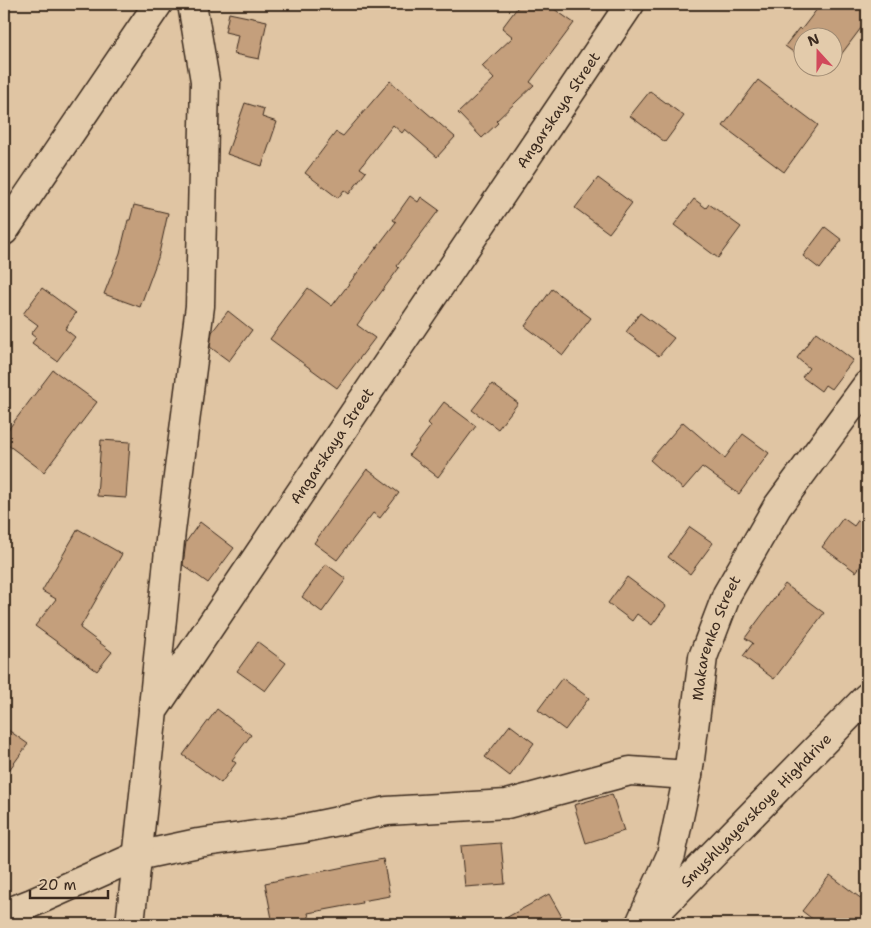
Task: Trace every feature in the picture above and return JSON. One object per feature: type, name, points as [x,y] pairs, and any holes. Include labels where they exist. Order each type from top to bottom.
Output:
[{"type":"street","points":[[4,231],[158,4]]},
{"type":"street","points":[[153,711],[171,530],[200,306],[205,81],[192,4]]},
{"type":"street","name":"Angarskaya Street","points":[[130,924],[153,711],[630,4]]},
{"type":"street","name":"Makarenko Street","points":[[640,924],[671,855],[688,775],[703,657],[727,594],[777,508],[867,385]]},
{"type":"street","name":"Smyshlyayevskoye Highdrive","points":[[645,924],[867,697]]},
{"type":"street","points":[[4,914],[137,856],[198,843],[300,829],[387,811],[507,804],[630,771],[688,775]]},
{"type":"building","points":[[520,4],[547,4],[574,23],[530,82],[534,85],[496,121],[498,123],[482,138],[458,113],[494,79],[482,66],[513,37],[502,28]]},
{"type":"building","points":[[821,4],[857,4],[867,11],[867,20],[844,51],[844,28],[803,28]]},
{"type":"building","points":[[229,13],[267,21],[259,59],[234,54],[238,35],[225,32]]},
{"type":"building","points":[[794,34],[794,53],[785,46]]},
{"type":"building","points":[[758,80],[818,125],[784,172],[723,126]]},
{"type":"building","points":[[390,81],[455,137],[437,157],[405,129],[402,133],[393,125],[360,168],[366,172],[349,194],[344,190],[338,198],[305,173],[336,132],[343,136]]},
{"type":"building","points":[[650,91],[684,116],[665,142],[630,116]]},
{"type":"building","points":[[245,103],[264,109],[262,117],[277,122],[262,166],[227,154]]},
{"type":"building","points":[[598,178],[632,203],[609,233],[575,208]]},
{"type":"building","points":[[410,196],[418,202],[421,197],[439,210],[397,266],[399,268],[357,325],[375,338],[337,388],[270,339],[308,288],[332,306],[396,222],[393,220]]},
{"type":"building","points":[[694,199],[706,208],[709,204],[741,227],[718,258],[674,225]]},
{"type":"building","points":[[134,205],[168,213],[158,258],[140,307],[104,294],[120,253],[128,220],[130,220]]},
{"type":"building","points":[[825,227],[842,240],[820,269],[803,256]]},
{"type":"building","points":[[42,288],[76,313],[65,329],[75,337],[57,361],[32,343],[36,338],[31,334],[38,325],[23,314]]},
{"type":"building","points":[[552,289],[591,318],[563,355],[525,326]]},
{"type":"building","points":[[228,311],[252,330],[229,361],[210,347],[212,332]]},
{"type":"building","points":[[640,313],[674,338],[659,356],[626,332]]},
{"type":"building","points":[[816,332],[853,360],[831,389],[825,385],[821,391],[802,377],[809,368],[797,358]]},
{"type":"building","points":[[53,370],[97,402],[44,472],[4,442],[4,435]]},
{"type":"building","points":[[492,384],[518,403],[498,429],[472,410]]},
{"type":"building","points":[[444,402],[476,426],[438,477],[409,455],[431,426],[428,423]]},
{"type":"building","points":[[683,422],[725,458],[743,434],[769,453],[739,494],[702,467],[683,489],[650,460]]},
{"type":"building","points":[[101,440],[130,442],[126,498],[97,496]]},
{"type":"building","points":[[367,469],[399,493],[380,518],[373,513],[337,560],[314,543]]},
{"type":"building","points":[[867,508],[867,557],[856,572],[822,547],[843,518],[854,526]]},
{"type":"building","points":[[200,522],[234,548],[208,583],[183,565],[186,542]]},
{"type":"building","points":[[690,527],[713,543],[690,574],[668,557]]},
{"type":"building","points":[[78,529],[122,554],[80,628],[112,652],[97,671],[35,626],[56,599],[42,591]]},
{"type":"building","points":[[326,564],[346,579],[322,612],[302,597]]},
{"type":"building","points":[[627,577],[666,606],[652,625],[637,614],[632,621],[608,603]]},
{"type":"building","points":[[785,584],[824,613],[774,679],[743,656],[753,643],[745,638]]},
{"type":"building","points":[[258,642],[286,663],[265,691],[237,671]]},
{"type":"building","points":[[562,678],[589,698],[565,730],[538,710]]},
{"type":"building","points":[[217,709],[251,735],[232,760],[236,763],[221,783],[183,755]]},
{"type":"building","points":[[510,725],[534,743],[510,776],[485,757]]},
{"type":"building","points":[[4,727],[28,744],[4,777]]},
{"type":"building","points":[[612,794],[624,831],[586,843],[574,805]]},
{"type":"building","points":[[501,843],[505,884],[465,887],[461,846]]},
{"type":"building","points":[[383,859],[390,896],[308,913],[311,924],[273,924],[265,883]]},
{"type":"building","points":[[830,875],[867,903],[867,924],[819,924],[802,911]]},
{"type":"building","points":[[549,894],[566,924],[495,924]]}]
